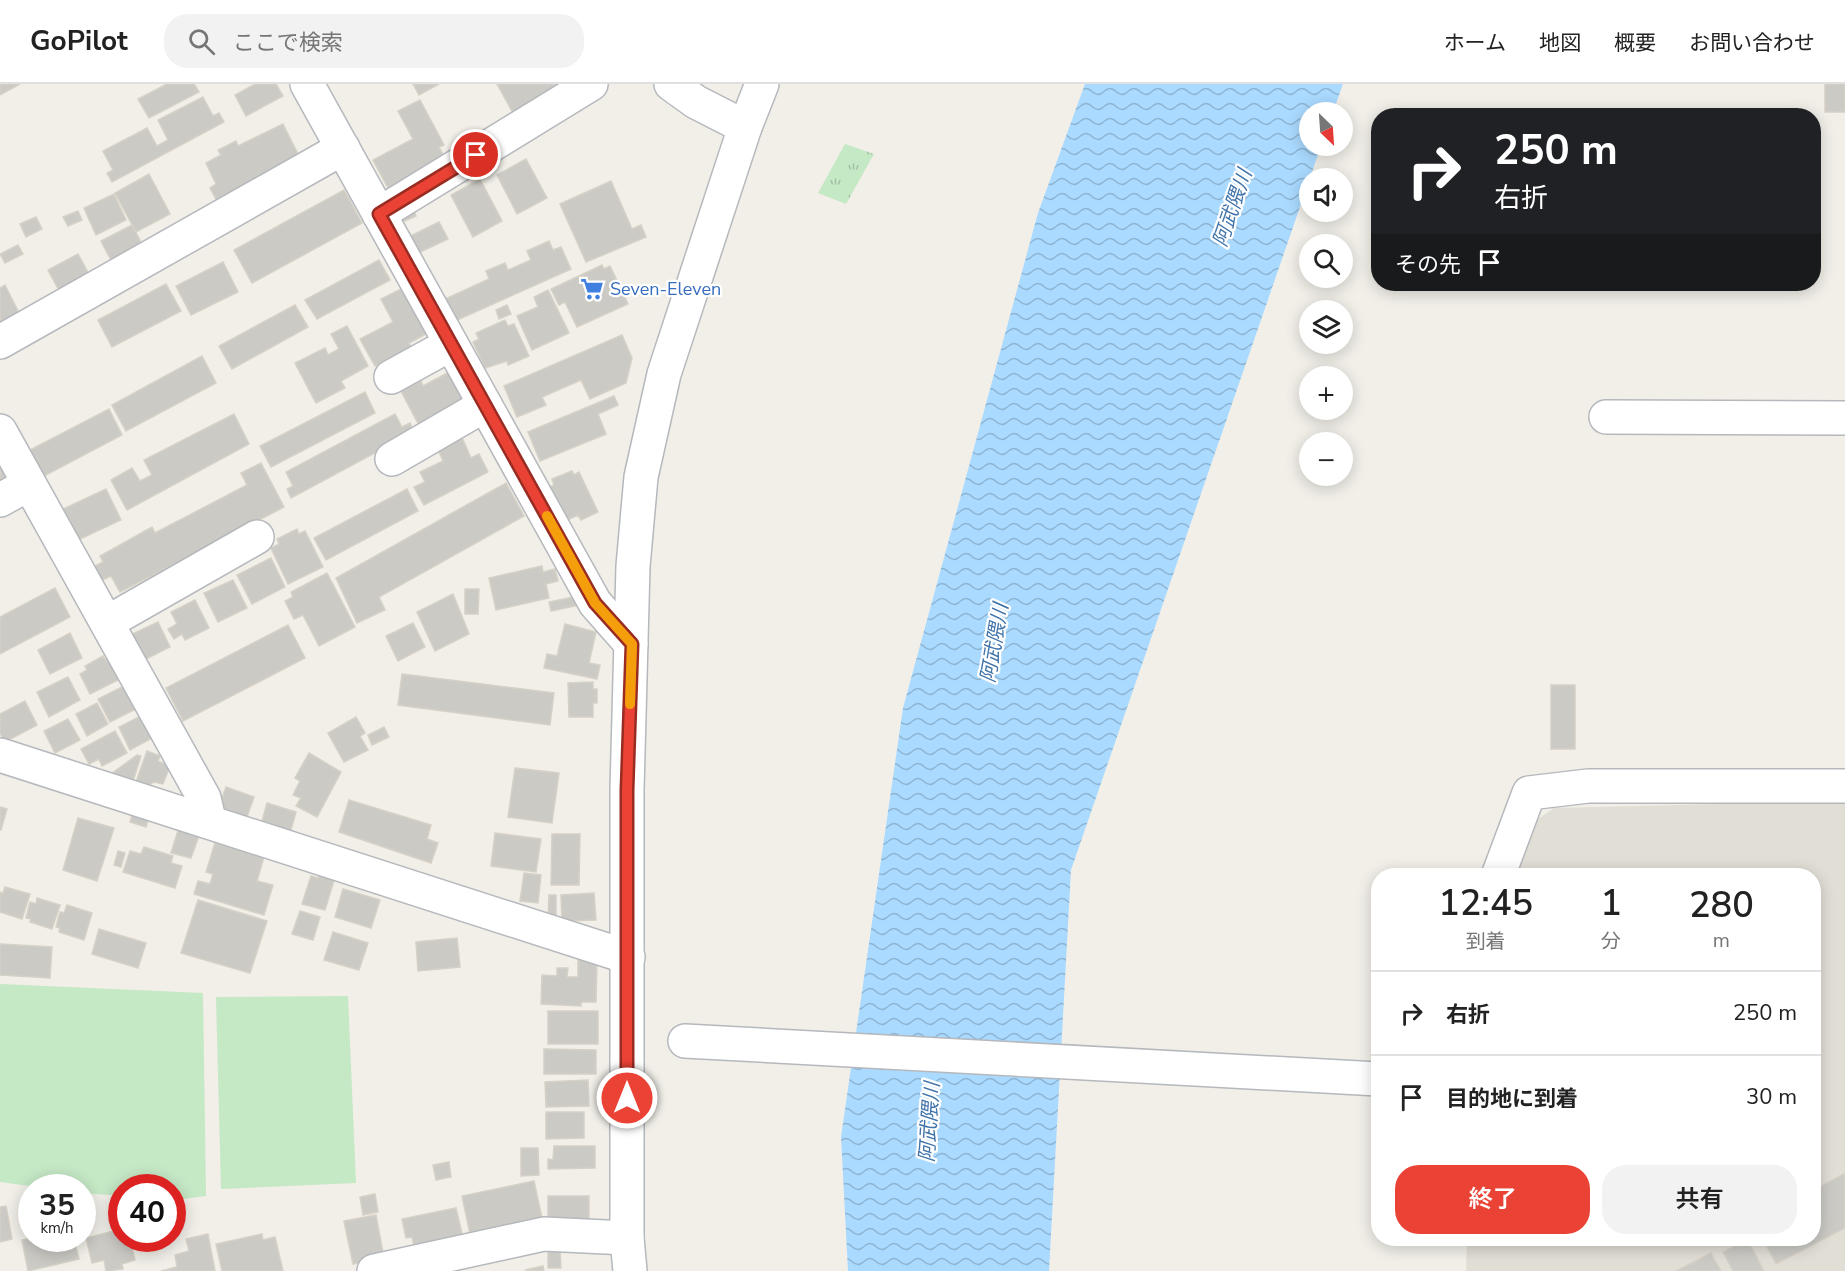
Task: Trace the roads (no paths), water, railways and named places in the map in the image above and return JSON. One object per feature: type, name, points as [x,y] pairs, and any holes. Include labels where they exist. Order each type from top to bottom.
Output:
[{"type":"street","points":[[307,84],[595,603],[632,644]]},
{"type":"street","points":[[379,214],[591,84]]},
{"type":"street","points":[[671,84],[696,102],[745,127]]},
{"type":"street","points":[[630,1271],[627,1239],[627,790],[633,566],[641,477],[664,374],[745,127],[762,84]]},
{"type":"street","points":[[0,342],[343,148]]},
{"type":"street","points":[[391,377],[451,344]]},
{"type":"street","points":[[392,459],[485,405]]},
{"type":"street","points":[[1606,417],[1845,418]]},
{"type":"street","points":[[0,431],[204,798],[209,820]]},
{"type":"street","points":[[0,500],[29,484]]},
{"type":"street","points":[[108,622],[257,537]]},
{"type":"street","points":[[0,754],[628,957]]},
{"type":"street","points":[[1501,868],[1529,793],[1588,786],[1845,786]]},
{"type":"street","points":[[685,1041],[1371,1079]]},
{"type":"street","points":[[374,1271],[544,1234],[627,1239]]},
{"type":"water","name":"阿武隈川","points":[[1085,84],[1343,84],[1337,102],[1299,102],[1299,156],[1318,156],[1313,168],[1299,168],[1299,210],[1071,870],[1049,1271],[848,1271],[841,1137],[903,708],[1038,213]]},
{"type":"place","name":"Seven-Eleven","points":[[592,289]]}]
